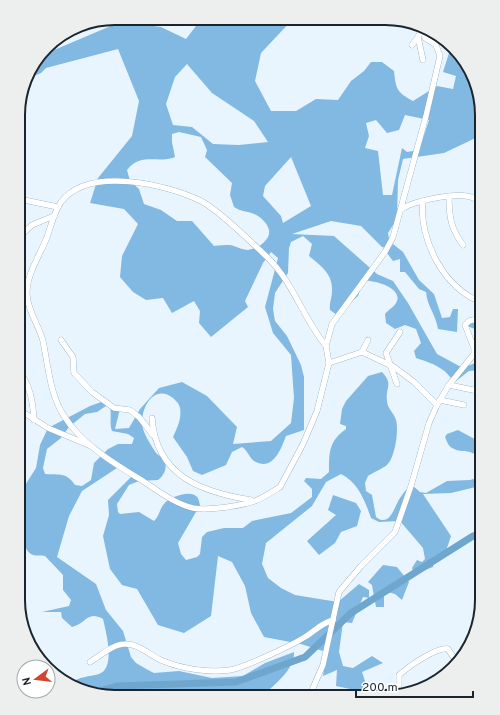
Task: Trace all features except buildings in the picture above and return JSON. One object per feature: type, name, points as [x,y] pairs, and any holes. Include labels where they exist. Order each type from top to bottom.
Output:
[{"type":"street","points":[[412,45],[421,32]]},
{"type":"street","points":[[326,346],[314,332],[284,276],[276,266],[224,219],[202,202],[155,186],[123,181],[83,187],[68,195],[58,207],[28,281],[28,302],[32,317],[41,333],[53,390],[60,409],[74,429],[91,446],[161,493],[186,506],[204,509],[255,501],[280,487],[303,444],[317,412],[329,362],[326,346],[336,317],[389,245],[401,209],[426,116],[440,56],[439,48],[425,38],[424,34]]},
{"type":"street","points":[[418,37],[423,60]]},
{"type":"street","points":[[401,209],[423,201],[449,197],[464,196],[475,199]]},
{"type":"street","points":[[449,197],[450,221],[453,230],[463,245]]},
{"type":"street","points":[[25,200],[58,207]]},
{"type":"street","points":[[423,201],[422,215],[426,235],[437,260],[445,274],[462,291],[475,298]]},
{"type":"street","points":[[25,231],[32,225],[54,216]]},
{"type":"street","points":[[312,690],[323,665],[339,592],[388,540],[399,524],[429,423],[438,402],[449,385],[474,354],[474,348],[465,324],[475,320]]},
{"type":"street","points":[[397,384],[386,353],[400,332]]},
{"type":"street","points":[[61,340],[73,357],[74,373],[92,392],[114,408],[130,410],[139,417],[154,437]]},
{"type":"street","points":[[362,352],[368,340]]},
{"type":"street","points":[[329,362],[362,352],[390,364],[438,402],[464,405]]},
{"type":"street","points":[[25,378],[31,394],[34,420]]},
{"type":"street","points":[[449,385],[475,390]]},
{"type":"street","points":[[25,414],[34,420],[75,440],[91,446]]},
{"type":"street","points":[[152,418],[154,437],[160,453],[170,464],[196,486],[218,494],[255,501]]},
{"type":"street","points":[[90,662],[119,645],[131,644],[165,662],[207,670],[230,670],[287,647],[305,637],[322,623],[334,620]]},
{"type":"street","points":[[399,689],[400,675],[406,669],[438,650],[448,649],[454,658]]},
{"type":"shaded area","points":[[113,25],[146,25],[161,27],[186,39],[197,25],[287,25],[261,53],[255,81],[271,111],[296,111],[316,99],[338,100],[351,81],[364,71],[371,62],[382,62],[394,71],[398,90],[400,93],[413,101],[437,86],[453,89],[456,76],[443,72],[450,53],[466,75],[472,92],[475,115],[475,138],[444,153],[403,159],[398,180],[397,219],[388,233],[389,239],[386,248],[382,247],[361,226],[331,221],[292,234],[334,236],[377,274],[393,281],[408,303],[437,354],[463,368],[475,363],[475,371],[469,371],[456,381],[437,366],[416,358],[414,351],[421,343],[416,329],[405,325],[395,329],[386,323],[385,314],[396,303],[398,298],[392,289],[380,283],[363,281],[358,296],[337,315],[330,310],[332,291],[331,280],[318,263],[309,256],[312,244],[303,236],[291,242],[289,248],[288,273],[275,293],[273,309],[275,321],[287,336],[301,365],[304,377],[304,430],[286,436],[279,453],[275,458],[266,464],[261,464],[254,461],[242,447],[232,452],[226,465],[202,475],[193,471],[187,457],[173,437],[179,423],[180,408],[178,403],[166,394],[161,393],[155,395],[147,403],[144,410],[142,427],[156,453],[165,462],[165,471],[158,480],[139,481],[129,485],[117,504],[118,512],[120,514],[139,512],[154,521],[162,506],[170,499],[184,494],[193,494],[196,496],[200,505],[178,543],[181,554],[186,560],[197,557],[200,554],[202,537],[207,532],[224,528],[243,528],[252,521],[291,513],[312,497],[312,489],[304,481],[306,478],[321,479],[329,472],[331,448],[336,438],[346,429],[346,426],[340,424],[342,409],[346,401],[368,376],[382,372],[388,380],[387,404],[394,415],[397,425],[396,444],[387,465],[368,476],[365,483],[366,491],[372,495],[376,517],[381,520],[385,520],[391,515],[402,494],[412,485],[420,492],[426,493],[447,481],[475,478],[475,487],[451,493],[423,494],[451,536],[446,551],[435,556],[433,567],[414,574],[412,568],[417,560],[422,562],[425,559],[423,548],[400,521],[379,522],[371,518],[356,487],[347,477],[341,474],[326,482],[312,506],[266,543],[262,564],[268,578],[281,588],[295,595],[338,602],[359,584],[369,590],[369,598],[363,597],[352,623],[343,622],[339,652],[343,666],[353,668],[372,656],[383,663],[362,672],[368,690],[348,690],[350,689],[336,686],[337,670],[323,676],[326,652],[301,644],[264,637],[251,613],[245,586],[232,562],[218,556],[211,616],[184,633],[158,625],[137,589],[122,585],[110,569],[103,536],[109,515],[108,500],[133,475],[120,466],[82,491],[69,516],[57,557],[96,584],[106,610],[123,631],[131,657],[136,663],[154,673],[179,671],[212,678],[243,676],[265,663],[294,652],[291,665],[283,676],[269,690],[115,690],[97,688],[74,680],[99,674],[107,665],[109,657],[103,619],[93,616],[72,627],[62,618],[61,612],[42,612],[69,606],[71,600],[63,590],[63,575],[45,556],[33,555],[25,546],[25,485],[36,468],[40,445],[48,428],[90,406],[107,400],[120,409],[115,429],[129,428],[140,409],[159,388],[182,382],[207,396],[237,427],[233,444],[271,441],[291,423],[294,398],[291,355],[273,333],[265,307],[278,258],[271,252],[263,263],[245,301],[248,307],[211,337],[199,323],[200,311],[194,301],[172,313],[163,298],[146,300],[133,292],[120,277],[122,256],[138,224],[124,209],[90,203],[98,178],[132,136],[139,101],[118,49],[46,68],[41,73],[34,76],[40,65],[52,51]],"holes":[[[187,64],[212,93],[254,121],[268,142],[239,145],[213,144],[192,127],[173,125],[166,104],[175,77]],[[405,115],[429,120],[419,150],[407,152],[402,148],[392,195],[383,195],[378,151],[365,148],[369,136],[366,123],[376,120],[387,133],[399,130]],[[179,132],[201,137],[207,150],[205,157],[232,183],[230,195],[234,207],[259,216],[267,225],[269,234],[263,243],[248,250],[230,245],[214,246],[192,221],[177,221],[161,210],[144,204],[139,189],[130,181],[127,170],[138,161],[150,159],[169,159],[175,157],[172,134]],[[291,157],[311,206],[283,223],[281,216],[263,196],[265,186]],[[106,406],[110,407],[112,431],[128,434],[134,438],[132,444],[118,444],[108,449],[94,463],[91,480],[82,486],[75,485],[66,476],[59,474],[45,474],[43,468],[47,449],[61,438],[69,427],[85,414],[97,412]]]},
{"type":"shaded area","points":[[393,244],[403,252],[419,280],[434,294],[442,318],[450,317],[453,309],[458,309],[457,332],[438,329],[426,292],[419,289],[405,272],[400,272],[400,259],[393,261],[387,253]]},
{"type":"shaded area","points":[[475,320],[475,329],[467,326],[467,322]]},
{"type":"shaded area","points":[[458,430],[475,439],[475,455],[452,448],[445,437],[447,434]]},
{"type":"shaded area","points":[[333,495],[356,503],[361,511],[357,526],[341,532],[335,543],[319,555],[307,541],[336,515],[328,510]]},
{"type":"shaded area","points":[[383,565],[397,567],[409,582],[402,600],[395,594],[384,591],[384,607],[376,607],[372,585],[368,582]]},
{"type":"waterway","points":[[106,689],[117,686],[236,682],[305,657],[351,613],[475,535]]}]
